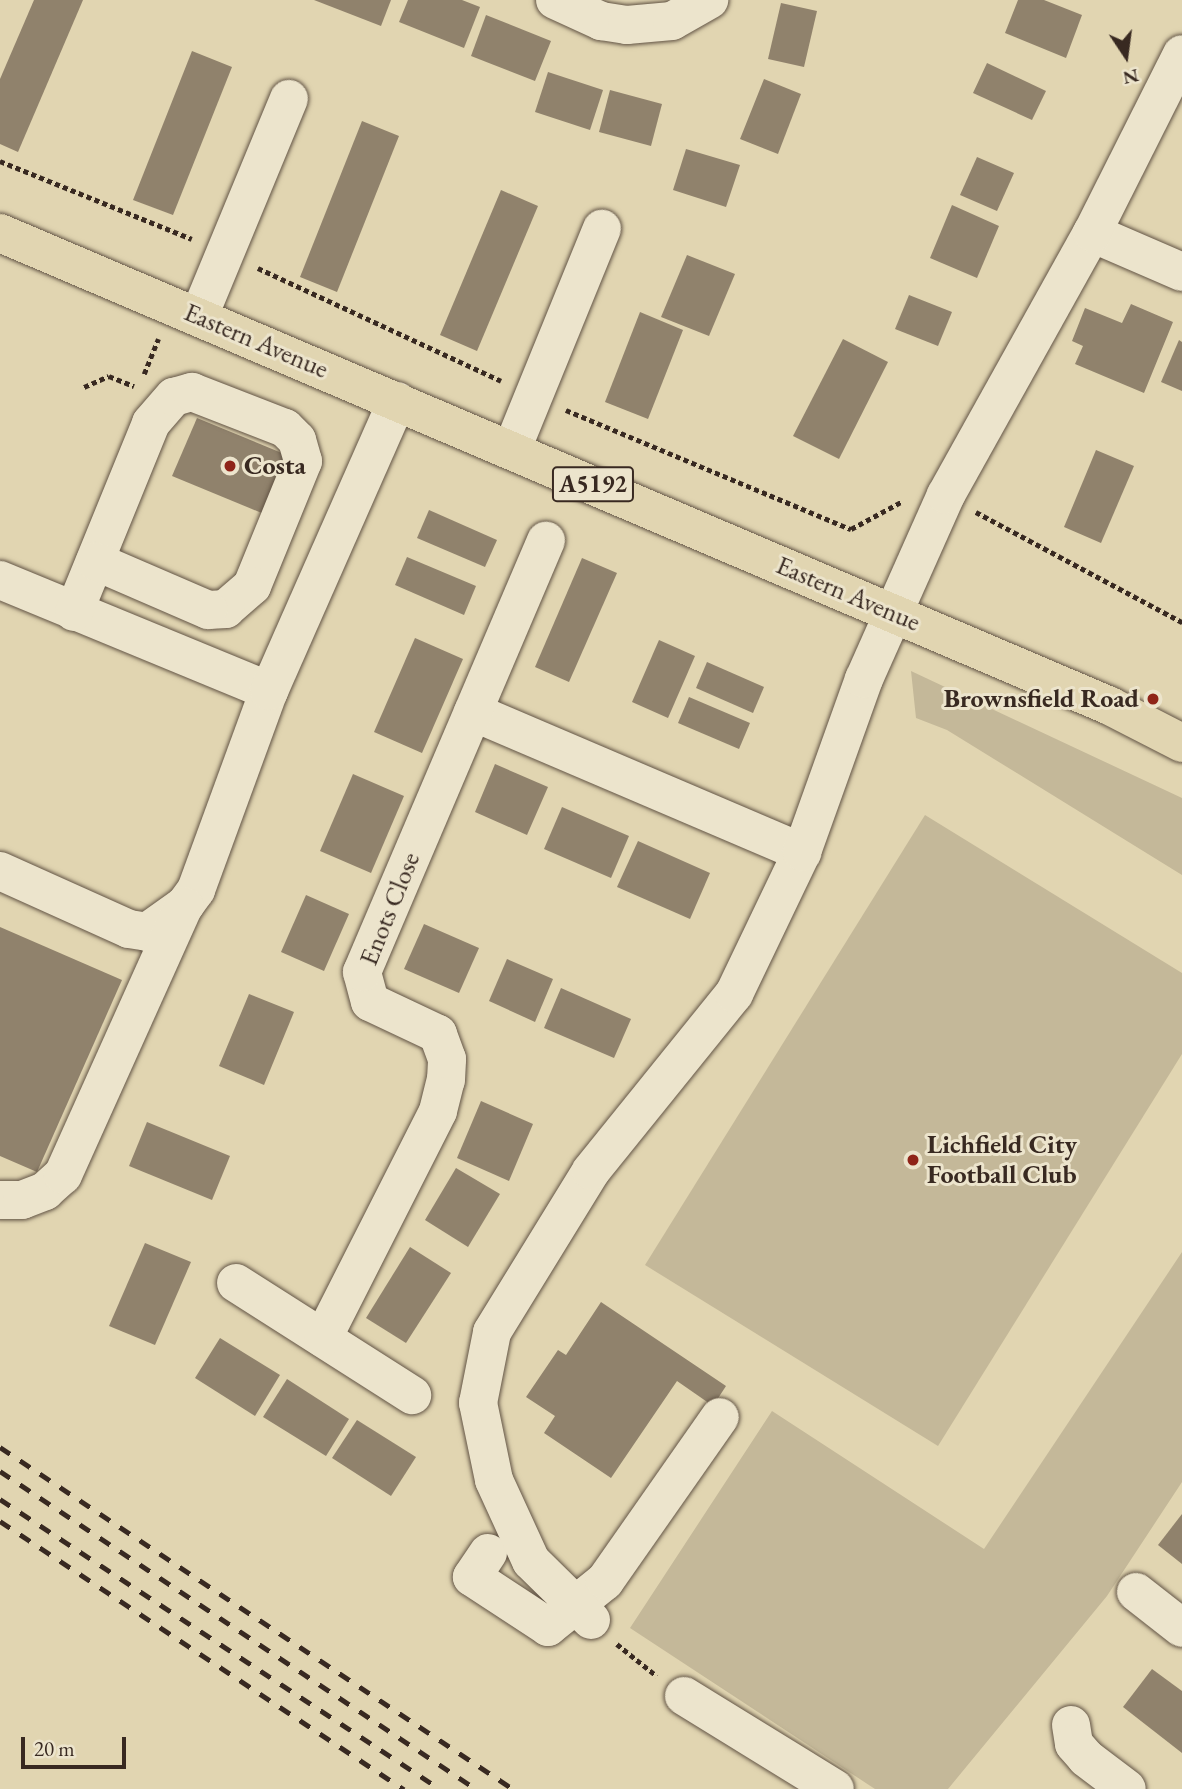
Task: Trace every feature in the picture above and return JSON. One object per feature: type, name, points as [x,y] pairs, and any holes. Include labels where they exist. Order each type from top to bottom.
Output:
[{"type":"highway","name":"Eastern Avenue","points":[[0,233],[1110,706],[1182,743]]},
{"type":"street","points":[[555,0],[603,10],[627,25],[672,21],[709,0]]},
{"type":"street","points":[[582,1612],[531,1561],[494,1480],[478,1402],[492,1332],[592,1171],[734,994],[802,852],[864,679],[895,615],[946,495],[1092,233],[1182,54]]},
{"type":"street","points":[[199,316],[289,99]]},
{"type":"street","points":[[512,449],[602,229]]},
{"type":"street","points":[[1092,233],[1182,272]]},
{"type":"street","points":[[74,612],[151,424],[174,397],[192,392],[285,428],[297,440],[303,461],[256,575],[242,598],[226,609],[208,610],[95,561]]},
{"type":"street","points":[[0,1200],[22,1199],[45,1191],[63,1175],[185,905],[196,890],[269,691],[397,401]]},
{"type":"street","name":"Enots Close","points":[[323,1339],[439,1111],[446,1080],[447,1059],[438,1034],[370,1002],[362,972],[546,541]]},
{"type":"street","points":[[0,580],[269,691]]},
{"type":"street","points":[[473,712],[802,852]]},
{"type":"street","points":[[0,871],[129,929],[147,932],[185,905]]},
{"type":"street","points":[[236,1283],[412,1395]]},
{"type":"street","points":[[488,1553],[471,1577],[548,1627],[582,1612],[720,1417]]},
{"type":"street","points":[[1136,1592],[1182,1628]]},
{"type":"street","points":[[684,1696],[835,1789]]},
{"type":"street","points":[[1071,1725],[1074,1744],[1086,1758],[1127,1789]]},
{"type":"path","points":[[0,162],[225,253],[532,396],[851,529],[922,491],[946,495],[1182,622]]},
{"type":"path","points":[[84,387],[108,376],[138,387]]},
{"type":"path","points":[[582,1612],[684,1696]]},
{"type":"shaded area","points":[[911,671],[1182,798],[1182,875],[947,730],[916,718]]},
{"type":"shaded area","name":"Lichfield City Football Club","points":[[925,815],[1182,973],[1182,1054],[938,1446],[645,1265]]},
{"type":"shaded area","points":[[1182,1252],[1182,1482],[1107,1596],[948,1789],[875,1789],[630,1628],[772,1411],[984,1549]]},
{"type":"building","points":[[34,0],[83,0],[18,152],[0,144],[0,79]]},
{"type":"building","points":[[314,0],[391,0],[381,26]]},
{"type":"building","points":[[408,0],[462,0],[480,7],[464,48],[399,22]]},
{"type":"building","points":[[1018,0],[1044,0],[1082,15],[1066,58],[1005,33]]},
{"type":"building","points":[[781,3],[817,11],[804,67],[768,59]]},
{"type":"building","points":[[486,15],[551,41],[535,81],[471,56]]},
{"type":"building","points":[[192,51],[232,67],[173,215],[133,200]]},
{"type":"building","points":[[987,63],[1046,91],[1032,120],[973,93]]},
{"type":"building","points":[[548,72],[603,90],[590,130],[535,112]]},
{"type":"building","points":[[764,79],[801,94],[778,154],[740,139]]},
{"type":"building","points":[[610,90],[662,104],[651,146],[599,132]]},
{"type":"building","points":[[362,121],[399,136],[337,292],[300,277]]},
{"type":"building","points":[[686,149],[740,165],[726,207],[673,190]]},
{"type":"building","points":[[977,157],[1014,173],[997,211],[960,195]]},
{"type":"building","points":[[501,190],[538,206],[477,351],[440,335]]},
{"type":"building","points":[[952,205],[999,226],[977,278],[930,258]]},
{"type":"building","points":[[687,255],[735,274],[709,336],[661,317]]},
{"type":"building","points":[[909,295],[952,312],[938,346],[895,329]]},
{"type":"building","points":[[1131,304],[1173,322],[1144,393],[1075,364],[1083,346],[1072,341],[1085,308],[1122,323]]},
{"type":"building","points":[[640,312],[683,330],[648,419],[605,402]]},
{"type":"building","points":[[843,339],[888,362],[839,459],[793,436]]},
{"type":"building","points":[[1179,340],[1182,342],[1182,391],[1161,382]]},
{"type":"building","name":"Costa","points":[[197,418],[289,456],[264,514],[172,476]]},
{"type":"building","points":[[1096,450],[1134,466],[1101,543],[1064,527]]},
{"type":"building","points":[[429,510],[497,540],[485,567],[417,538]]},
{"type":"building","points":[[407,557],[476,586],[464,615],[395,585]]},
{"type":"building","points":[[582,558],[617,573],[569,682],[535,667]]},
{"type":"building","points":[[415,638],[463,659],[422,753],[374,732]]},
{"type":"building","points":[[659,640],[695,656],[668,718],[632,702]]},
{"type":"building","points":[[707,662],[764,687],[753,713],[696,688]]},
{"type":"building","points":[[689,697],[750,723],[739,749],[678,723]]},
{"type":"building","points":[[495,764],[548,787],[527,835],[475,812]]},
{"type":"building","points":[[353,774],[404,796],[371,873],[320,851]]},
{"type":"building","points":[[562,807],[629,836],[611,878],[544,849]]},
{"type":"building","points":[[638,841],[710,873],[690,919],[617,887]]},
{"type":"building","points":[[306,895],[349,914],[324,971],[281,952]]},
{"type":"building","points":[[424,924],[479,948],[459,993],[404,969]]},
{"type":"building","points":[[0,927],[122,980],[37,1172],[0,1156]]},
{"type":"building","points":[[507,959],[553,979],[535,1022],[489,1001]]},
{"type":"building","points":[[561,988],[631,1019],[614,1058],[544,1028]]},
{"type":"building","points":[[249,994],[294,1012],[264,1085],[219,1066]]},
{"type":"building","points":[[481,1101],[533,1124],[509,1181],[457,1158]]},
{"type":"building","points":[[147,1122],[230,1156],[212,1200],[129,1166]]},
{"type":"building","points":[[456,1168],[500,1194],[468,1247],[425,1220]]},
{"type":"building","points":[[145,1243],[191,1262],[155,1345],[109,1326]]},
{"type":"building","points":[[410,1247],[451,1273],[406,1343],[366,1318]]},
{"type":"building","points":[[601,1302],[726,1386],[713,1406],[677,1381],[611,1478],[544,1433],[555,1416],[526,1397],[558,1350],[566,1355]]},
{"type":"building","points":[[220,1338],[280,1375],[255,1416],[195,1378]]},
{"type":"building","points":[[287,1379],[349,1419],[326,1456],[263,1417]]},
{"type":"building","points":[[357,1420],[416,1457],[391,1496],[332,1458]]},
{"type":"building","points":[[1182,1514],[1182,1564],[1158,1545]]},
{"type":"building","points":[[1152,1669],[1182,1691],[1182,1753],[1123,1707]]},
{"type":"railway","points":[[0,1447],[513,1789]]},
{"type":"railway","points":[[0,1471],[476,1789]]},
{"type":"railway","points":[[0,1499],[440,1789]]},
{"type":"railway","points":[[0,1521],[404,1789]]},
{"type":"place","name":"Costa","points":[[230,466]]},
{"type":"place","name":"Brownsfield Road","points":[[1153,699]]},
{"type":"place","name":"Lichfield City Football Club","points":[[913,1160]]}]
